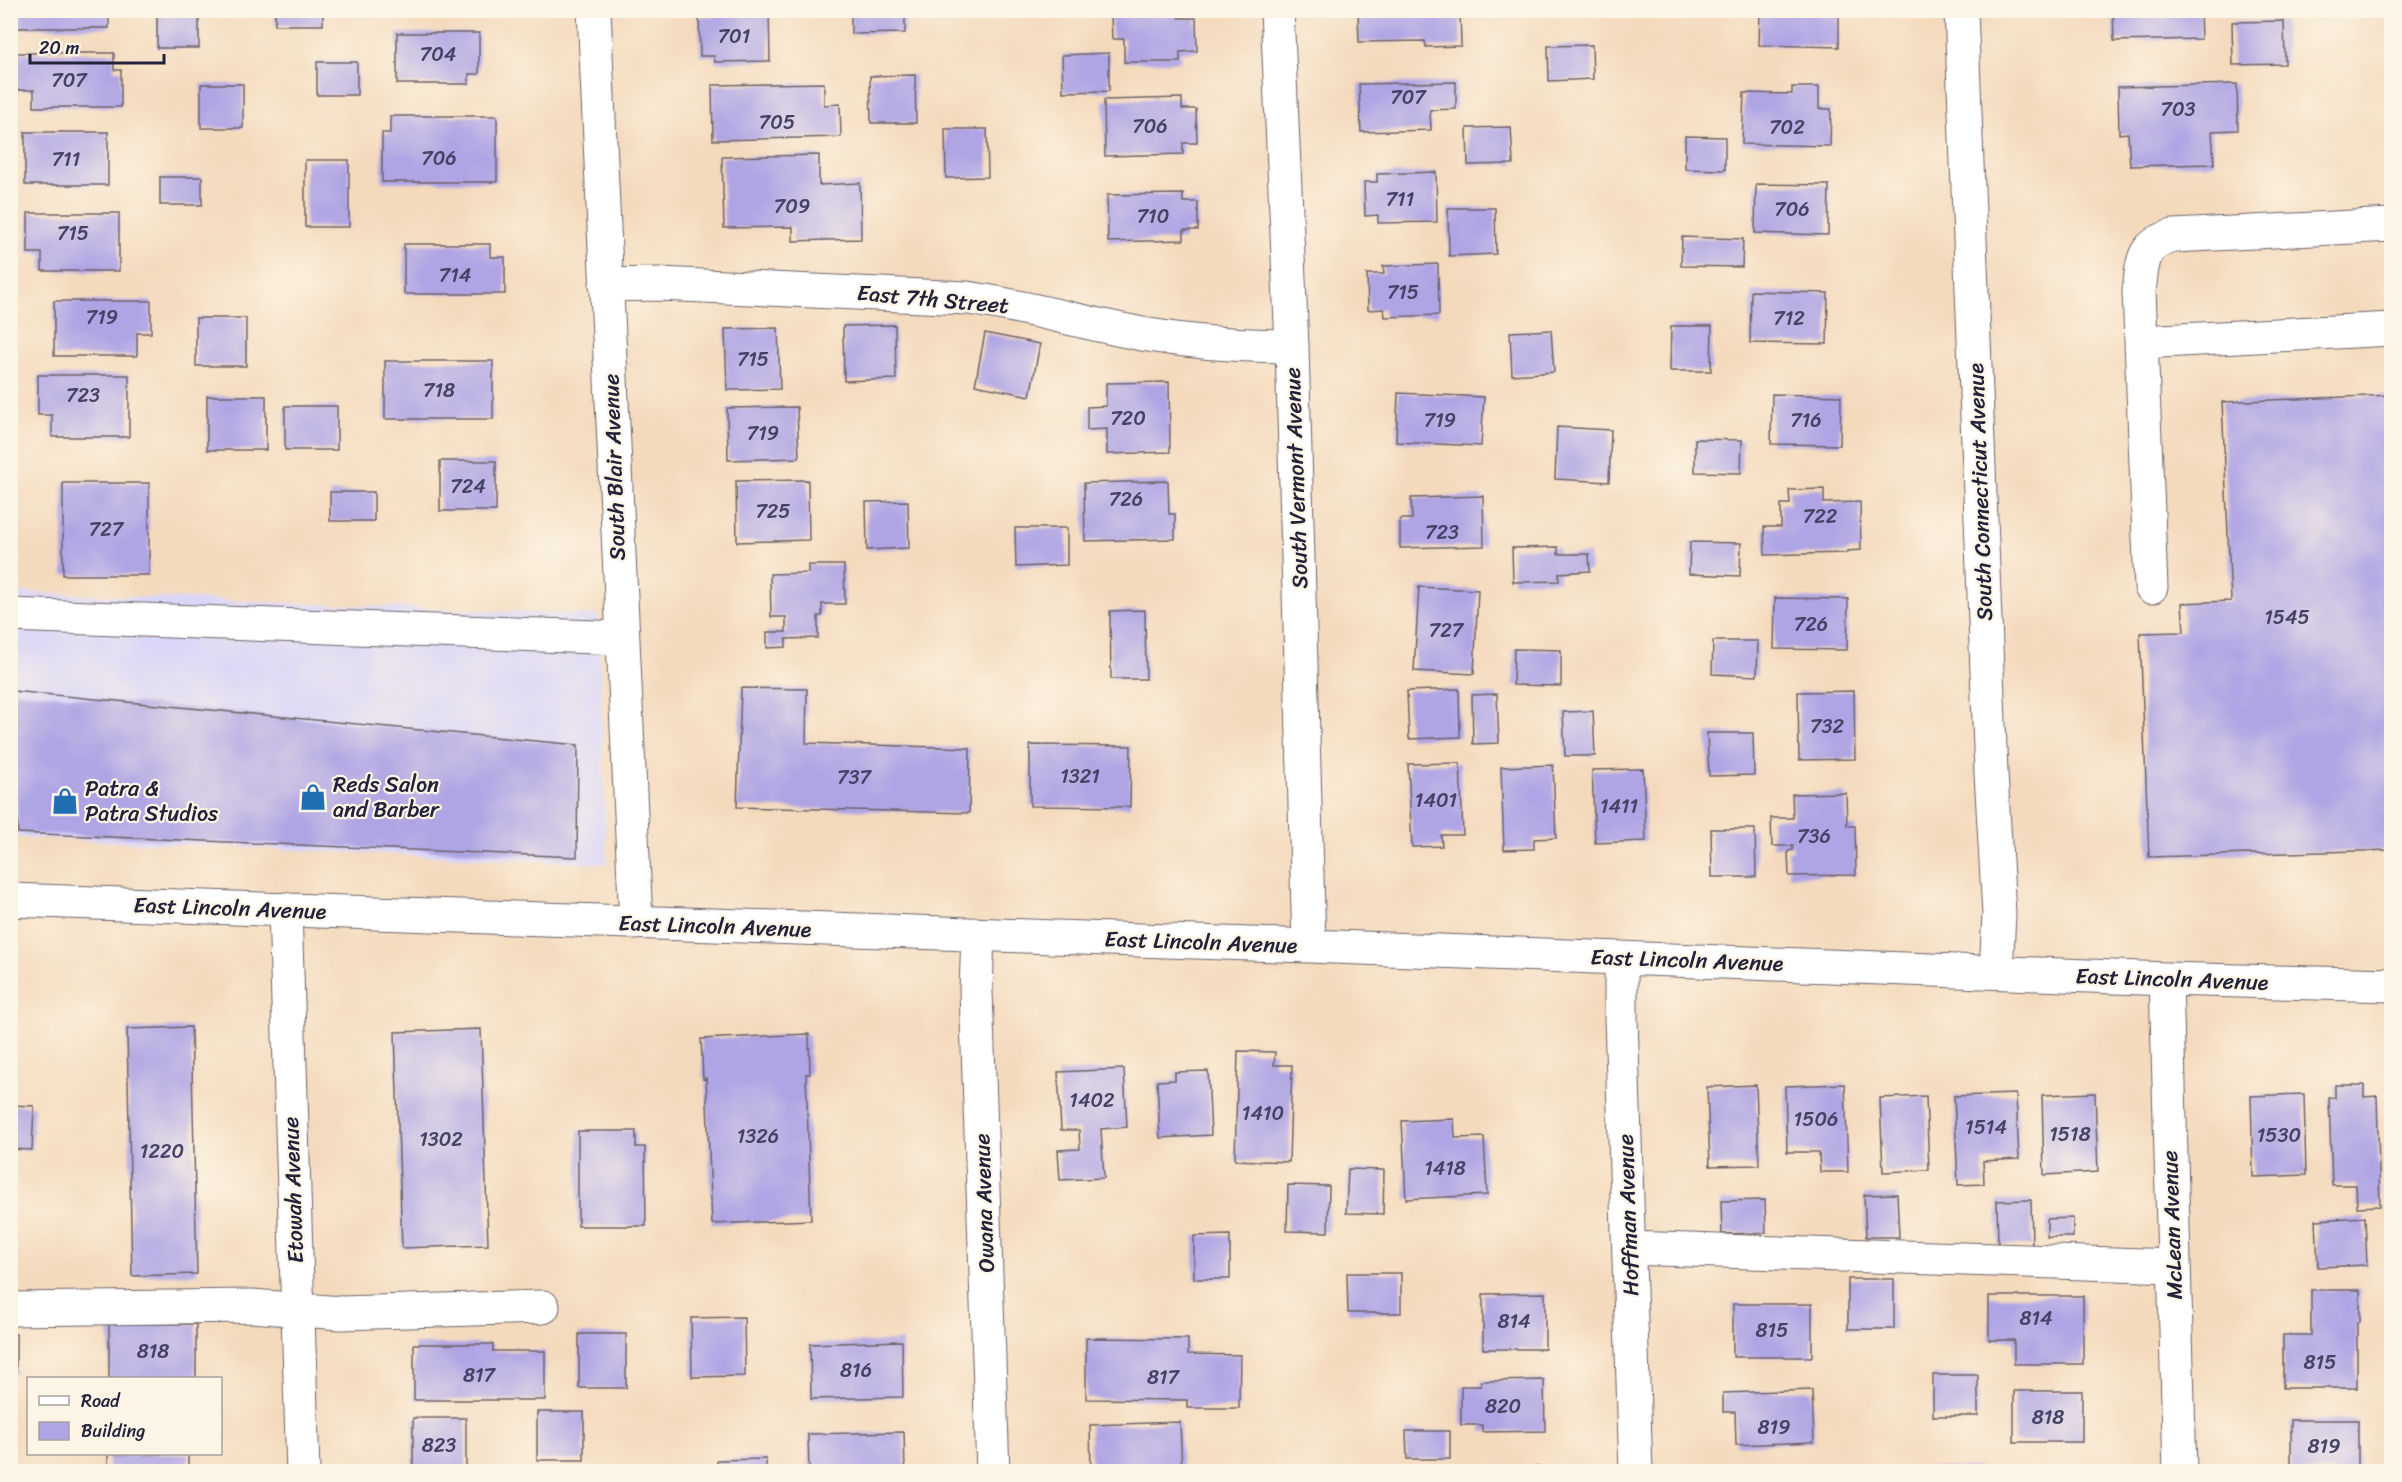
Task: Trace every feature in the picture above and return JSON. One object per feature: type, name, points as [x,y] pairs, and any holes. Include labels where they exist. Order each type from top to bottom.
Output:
[{"type":"street","name":"South Blair Avenue","points":[[594,10],[636,923]]},
{"type":"street","name":"South Vermont Avenue","points":[[1277,10],[1292,345],[1310,946]]},
{"type":"street","name":"South Connecticut Avenue","points":[[1961,10],[1999,914],[1996,972]]},
{"type":"street","points":[[2151,587],[2139,291],[2144,258],[2156,241],[2173,236],[2391,225]]},
{"type":"street","name":"East 7th Street","points":[[606,285],[659,284],[967,298],[1014,304],[1082,322],[1188,341],[1227,345],[1292,345]]},
{"type":"street","points":[[2142,342],[2391,329]]},
{"type":"street","points":[[10,615],[622,638]]},
{"type":"street","name":"East Lincoln Avenue","points":[[10,900],[2166,979],[2391,985]]},
{"type":"street","name":"Etowah Avenue","points":[[285,909],[303,1472]]},
{"type":"street","name":"Owana Avenue","points":[[978,934],[976,991],[993,1472]]},
{"type":"street","name":"Hoffman Avenue","points":[[1621,958],[1636,1472]]},
{"type":"street","name":"McLean Avenue","points":[[2166,979],[2180,1472]]},
{"type":"street","points":[[1629,1248],[2174,1266]]},
{"type":"street","points":[[10,1309],[252,1306],[341,1312],[543,1307]]},
{"type":"shaded area","points":[[11,592],[598,615],[607,864],[11,837]]},
{"type":"building","points":[[15,10],[109,10],[109,28],[15,28]]},
{"type":"building","points":[[157,10],[199,10],[199,48],[157,48]]},
{"type":"building","points":[[275,10],[323,10],[323,25],[275,25]]},
{"type":"building","points":[[373,10],[488,10],[488,14],[373,14]]},
{"type":"building","points":[[713,10],[769,10],[770,61],[715,62],[714,56],[700,56],[699,17],[714,17]]},
{"type":"building","points":[[851,10],[905,10],[905,33],[851,34]]},
{"type":"building","points":[[1123,10],[1179,10],[1179,18],[1196,18],[1197,51],[1180,52],[1180,62],[1124,62],[1124,39],[1112,39],[1111,16],[1123,15]]},
{"type":"building","points":[[1358,10],[1460,10],[1461,46],[1426,47],[1425,41],[1359,42]]},
{"type":"building","points":[[1760,10],[1839,10],[1839,47],[1759,45]]},
{"type":"building","points":[[2113,10],[2200,10],[2201,39],[2114,41]]},
{"type":"building","points":[[2284,21],[2285,64],[2233,65],[2232,22]]},
{"type":"building","points":[[397,33],[479,33],[479,74],[469,74],[469,84],[397,84]]},
{"type":"building","points":[[1592,45],[1593,79],[1549,81],[1548,46]]},
{"type":"building","points":[[16,53],[114,53],[114,70],[121,70],[121,107],[34,107],[34,90],[16,90]]},
{"type":"building","points":[[1109,53],[1109,91],[1063,92],[1062,55]]},
{"type":"building","points":[[317,62],[357,62],[357,95],[317,95]]},
{"type":"building","points":[[915,75],[916,123],[871,123],[870,76]]},
{"type":"building","points":[[1456,82],[1456,109],[1430,110],[1431,130],[1361,132],[1359,84]]},
{"type":"building","points":[[824,83],[824,105],[840,104],[841,137],[713,140],[712,85]]},
{"type":"building","points":[[201,84],[243,84],[243,128],[201,128]]},
{"type":"building","points":[[2237,84],[2238,130],[2212,131],[2214,164],[2130,166],[2128,133],[2119,134],[2118,87]]},
{"type":"building","points":[[1792,87],[1819,87],[1819,109],[1831,109],[1830,146],[1742,144],[1744,93],[1792,94]]},
{"type":"building","points":[[1182,98],[1182,109],[1196,109],[1197,143],[1183,143],[1183,154],[1105,156],[1104,100]]},
{"type":"building","points":[[390,116],[497,116],[497,182],[382,182],[382,133],[390,133]]},
{"type":"building","points":[[1511,127],[1513,164],[1468,165],[1467,128]]},
{"type":"building","points":[[945,129],[987,129],[988,177],[946,178]]},
{"type":"building","points":[[25,132],[108,132],[108,185],[25,185]]},
{"type":"building","points":[[1685,136],[1725,137],[1725,170],[1685,169]]},
{"type":"building","points":[[819,155],[819,185],[860,183],[861,239],[793,241],[793,227],[724,228],[722,157]]},
{"type":"building","points":[[305,160],[349,160],[349,227],[305,227]]},
{"type":"building","points":[[1436,172],[1437,222],[1378,223],[1378,215],[1365,216],[1364,182],[1377,182],[1377,174]]},
{"type":"building","points":[[160,177],[202,177],[202,205],[160,205]]},
{"type":"building","points":[[1756,184],[1829,185],[1828,235],[1755,233]]},
{"type":"building","points":[[1183,194],[1183,202],[1198,202],[1198,230],[1184,230],[1184,240],[1108,242],[1107,195]]},
{"type":"building","points":[[1448,208],[1495,208],[1496,254],[1449,256]]},
{"type":"building","points":[[28,213],[119,213],[119,271],[42,271],[42,253],[28,253]]},
{"type":"building","points":[[1682,237],[1743,239],[1742,267],[1681,266]]},
{"type":"building","points":[[404,244],[490,244],[490,257],[505,257],[505,294],[404,294]]},
{"type":"building","points":[[1438,264],[1439,315],[1385,317],[1384,309],[1368,310],[1367,274],[1384,274],[1383,266]]},
{"type":"building","points":[[1751,291],[1828,293],[1827,344],[1750,343]]},
{"type":"building","points":[[54,301],[151,301],[151,333],[137,333],[137,356],[54,356]]},
{"type":"building","points":[[196,318],[246,318],[246,366],[196,366]]},
{"type":"building","points":[[895,325],[896,379],[844,381],[843,326]]},
{"type":"building","points":[[1671,326],[1712,326],[1711,371],[1670,371]]},
{"type":"building","points":[[778,328],[780,389],[727,390],[725,329]]},
{"type":"building","points":[[1551,330],[1554,372],[1512,375],[1510,332]]},
{"type":"building","points":[[985,333],[1040,344],[1030,396],[975,385]]},
{"type":"building","points":[[385,361],[493,361],[493,419],[385,419]]},
{"type":"building","points":[[38,375],[129,375],[129,437],[52,437],[52,415],[38,415]]},
{"type":"building","points":[[1169,382],[1170,452],[1107,454],[1107,429],[1087,430],[1087,407],[1106,406],[1106,383]]},
{"type":"building","points":[[1398,393],[1484,397],[1481,446],[1396,442]]},
{"type":"building","points":[[1772,394],[1841,396],[1840,445],[1771,444]]},
{"type":"building","points":[[2392,395],[2392,850],[2149,857],[2140,633],[2184,632],[2182,603],[2231,601],[2222,402]]},
{"type":"building","points":[[207,396],[266,396],[266,450],[207,450]]},
{"type":"building","points":[[285,406],[337,406],[337,450],[285,450]]},
{"type":"building","points":[[797,407],[799,458],[728,460],[727,408]]},
{"type":"building","points":[[1557,427],[1611,430],[1609,482],[1555,479]]},
{"type":"building","points":[[1695,439],[1742,440],[1741,473],[1695,472]]},
{"type":"building","points":[[440,461],[496,461],[496,511],[440,511]]},
{"type":"building","points":[[808,480],[809,540],[737,542],[736,481]]},
{"type":"building","points":[[1168,481],[1169,514],[1175,514],[1175,539],[1085,541],[1084,483]]},
{"type":"building","points":[[63,483],[149,483],[149,575],[63,575]]},
{"type":"building","points":[[1824,489],[1824,503],[1860,502],[1861,550],[1847,551],[1847,553],[1765,555],[1764,527],[1781,527],[1781,504],[1790,504],[1789,490]]},
{"type":"building","points":[[330,492],[374,492],[374,521],[330,521]]},
{"type":"building","points":[[1483,496],[1484,546],[1400,548],[1400,519],[1412,519],[1411,498]]},
{"type":"building","points":[[908,501],[909,548],[867,550],[866,502]]},
{"type":"building","points":[[1015,528],[1067,528],[1067,565],[1016,567]]},
{"type":"building","points":[[1690,542],[1741,543],[1740,576],[1689,574]]},
{"type":"building","points":[[1558,547],[1558,554],[1589,554],[1590,571],[1559,573],[1559,581],[1513,582],[1512,548]]},
{"type":"building","points":[[808,565],[844,565],[845,604],[822,604],[822,616],[818,616],[818,638],[786,639],[786,647],[767,648],[767,632],[786,632],[786,617],[771,617],[770,574],[808,573]]},
{"type":"building","points":[[1419,587],[1478,590],[1474,674],[1414,671]]},
{"type":"building","points":[[1775,598],[1848,599],[1847,650],[1774,649]]},
{"type":"building","points":[[1145,610],[1146,679],[1111,679],[1110,611]]},
{"type":"building","points":[[1713,641],[1758,641],[1757,676],[1712,674]]},
{"type":"building","points":[[1514,649],[1561,650],[1561,686],[1513,685]]},
{"type":"building","points":[[741,688],[807,689],[806,743],[970,748],[969,813],[737,807]]},
{"type":"building","points":[[1459,689],[1460,737],[1409,739],[1407,691]]},
{"type":"building","points":[[12,691],[578,745],[577,857],[18,833]]},
{"type":"building","points":[[1854,691],[1855,759],[1799,760],[1798,692]]},
{"type":"building","points":[[1497,694],[1499,743],[1473,744],[1472,695]]},
{"type":"building","points":[[1593,711],[1595,756],[1565,756],[1563,712]]},
{"type":"building","points":[[1707,733],[1753,733],[1754,775],[1709,776]]},
{"type":"building","points":[[1030,745],[1131,746],[1130,807],[1030,806]]},
{"type":"building","points":[[1460,763],[1463,835],[1441,835],[1442,846],[1412,847],[1408,764]]},
{"type":"building","points":[[1553,765],[1556,838],[1534,839],[1534,849],[1504,850],[1501,767]]},
{"type":"building","points":[[1643,769],[1646,841],[1595,843],[1592,770]]},
{"type":"building","points":[[1846,793],[1847,826],[1855,826],[1856,875],[1789,876],[1788,851],[1793,850],[1793,846],[1772,846],[1771,818],[1793,818],[1792,794]]},
{"type":"building","points":[[1711,829],[1755,829],[1756,877],[1712,877]]},
{"type":"building","points":[[191,1027],[197,1274],[132,1276],[127,1029]]},
{"type":"building","points":[[481,1029],[488,1245],[402,1248],[395,1032]]},
{"type":"building","points":[[809,1034],[810,1074],[806,1074],[811,1220],[712,1224],[706,1078],[703,1079],[701,1039]]},
{"type":"building","points":[[1238,1051],[1275,1052],[1274,1065],[1292,1065],[1289,1162],[1235,1160]]},
{"type":"building","points":[[1124,1069],[1127,1127],[1101,1129],[1104,1178],[1060,1180],[1058,1150],[1080,1149],[1079,1130],[1061,1130],[1058,1072]]},
{"type":"building","points":[[1208,1071],[1211,1135],[1160,1138],[1157,1081],[1175,1080],[1175,1072]]},
{"type":"building","points":[[1845,1084],[1848,1172],[1820,1172],[1819,1152],[1787,1152],[1785,1086]]},
{"type":"building","points":[[1756,1085],[1759,1165],[1710,1166],[1707,1087]]},
{"type":"building","points":[[2335,1085],[2364,1085],[2364,1097],[2377,1096],[2380,1206],[2357,1207],[2356,1185],[2332,1185],[2329,1098],[2335,1098]]},
{"type":"building","points":[[2095,1093],[2098,1172],[2044,1175],[2042,1095]]},
{"type":"building","points":[[2016,1094],[2019,1159],[1983,1161],[1984,1184],[1958,1185],[1954,1096]]},
{"type":"building","points":[[2304,1094],[2306,1175],[2253,1177],[2251,1096]]},
{"type":"building","points":[[1926,1096],[1929,1170],[1883,1172],[1880,1098]]},
{"type":"building","points":[[10,1105],[34,1106],[32,1150],[10,1149]]},
{"type":"building","points":[[1454,1119],[1455,1138],[1484,1137],[1487,1195],[1406,1199],[1402,1121]]},
{"type":"building","points":[[578,1131],[636,1131],[636,1147],[645,1147],[646,1226],[578,1226]]},
{"type":"building","points":[[1348,1169],[1384,1170],[1383,1214],[1346,1213]]},
{"type":"building","points":[[1288,1185],[1329,1186],[1328,1232],[1287,1231]]},
{"type":"building","points":[[1897,1194],[1899,1237],[1866,1237],[1864,1195]]},
{"type":"building","points":[[1765,1200],[1766,1233],[1722,1234],[1721,1201]]},
{"type":"building","points":[[2031,1200],[2032,1245],[1998,1245],[1997,1201]]},
{"type":"building","points":[[2365,1217],[2367,1265],[2318,1267],[2316,1220]]},
{"type":"building","points":[[2073,1218],[2073,1237],[2047,1237],[2047,1219]]},
{"type":"building","points":[[1230,1235],[1230,1279],[1194,1279],[1194,1236]]},
{"type":"building","points":[[1347,1273],[1401,1273],[1401,1313],[1348,1313]]},
{"type":"building","points":[[1848,1279],[1894,1279],[1894,1329],[1848,1329]]},
{"type":"building","points":[[2311,1290],[2360,1290],[2360,1322],[2357,1322],[2357,1388],[2283,1388],[2283,1335],[2311,1335]]},
{"type":"building","points":[[1545,1293],[1545,1349],[1483,1349],[1483,1294]]},
{"type":"building","points":[[1989,1296],[2083,1296],[2083,1364],[2014,1364],[2014,1340],[1989,1340]]},
{"type":"building","points":[[1733,1304],[1812,1304],[1812,1357],[1733,1357]]},
{"type":"building","points":[[744,1317],[745,1376],[692,1377],[691,1318]]},
{"type":"building","points":[[109,1324],[196,1324],[196,1377],[109,1377]]},
{"type":"building","points":[[10,1334],[16,1334],[16,1374],[10,1374]]},
{"type":"building","points":[[579,1334],[626,1334],[626,1388],[579,1388]]},
{"type":"building","points":[[1086,1338],[1188,1339],[1188,1354],[1240,1355],[1239,1408],[1187,1408],[1187,1400],[1086,1399]]},
{"type":"building","points":[[902,1341],[903,1397],[811,1399],[810,1344]]},
{"type":"building","points":[[414,1344],[493,1344],[493,1351],[545,1351],[545,1400],[414,1400]]},
{"type":"building","points":[[1933,1375],[1978,1375],[1978,1416],[1933,1416]]},
{"type":"building","points":[[1544,1380],[1545,1431],[1482,1432],[1482,1425],[1461,1425],[1461,1386],[1481,1386],[1481,1381]]},
{"type":"building","points":[[1812,1390],[1814,1442],[1736,1445],[1735,1412],[1723,1412],[1723,1393]]},
{"type":"building","points":[[2014,1391],[2082,1391],[2082,1442],[2014,1442]]},
{"type":"building","points":[[537,1412],[584,1412],[584,1460],[537,1460]]},
{"type":"building","points":[[413,1418],[466,1418],[466,1472],[413,1472]]},
{"type":"building","points":[[2291,1420],[2358,1420],[2358,1472],[2291,1472]]},
{"type":"building","points":[[1180,1422],[1182,1472],[1091,1472],[1090,1425]]},
{"type":"building","points":[[1406,1431],[1450,1431],[1450,1459],[1407,1459]]},
{"type":"building","points":[[904,1432],[905,1472],[809,1472],[808,1434]]},
{"type":"building","points":[[108,1455],[188,1455],[188,1472],[108,1472]]},
{"type":"building","points":[[766,1459],[766,1472],[717,1472],[717,1460]]},
{"type":"building","points":[[1539,1467],[1539,1472],[1467,1472],[1467,1468]]},
{"type":"building","points":[[1931,1468],[1981,1468],[1981,1472],[1931,1472]]},
{"type":"place","name":"Reds Salon and Barber","points":[[313,797]]},
{"type":"place","name":"Patra & Patra Studios","points":[[65,801]]}]
